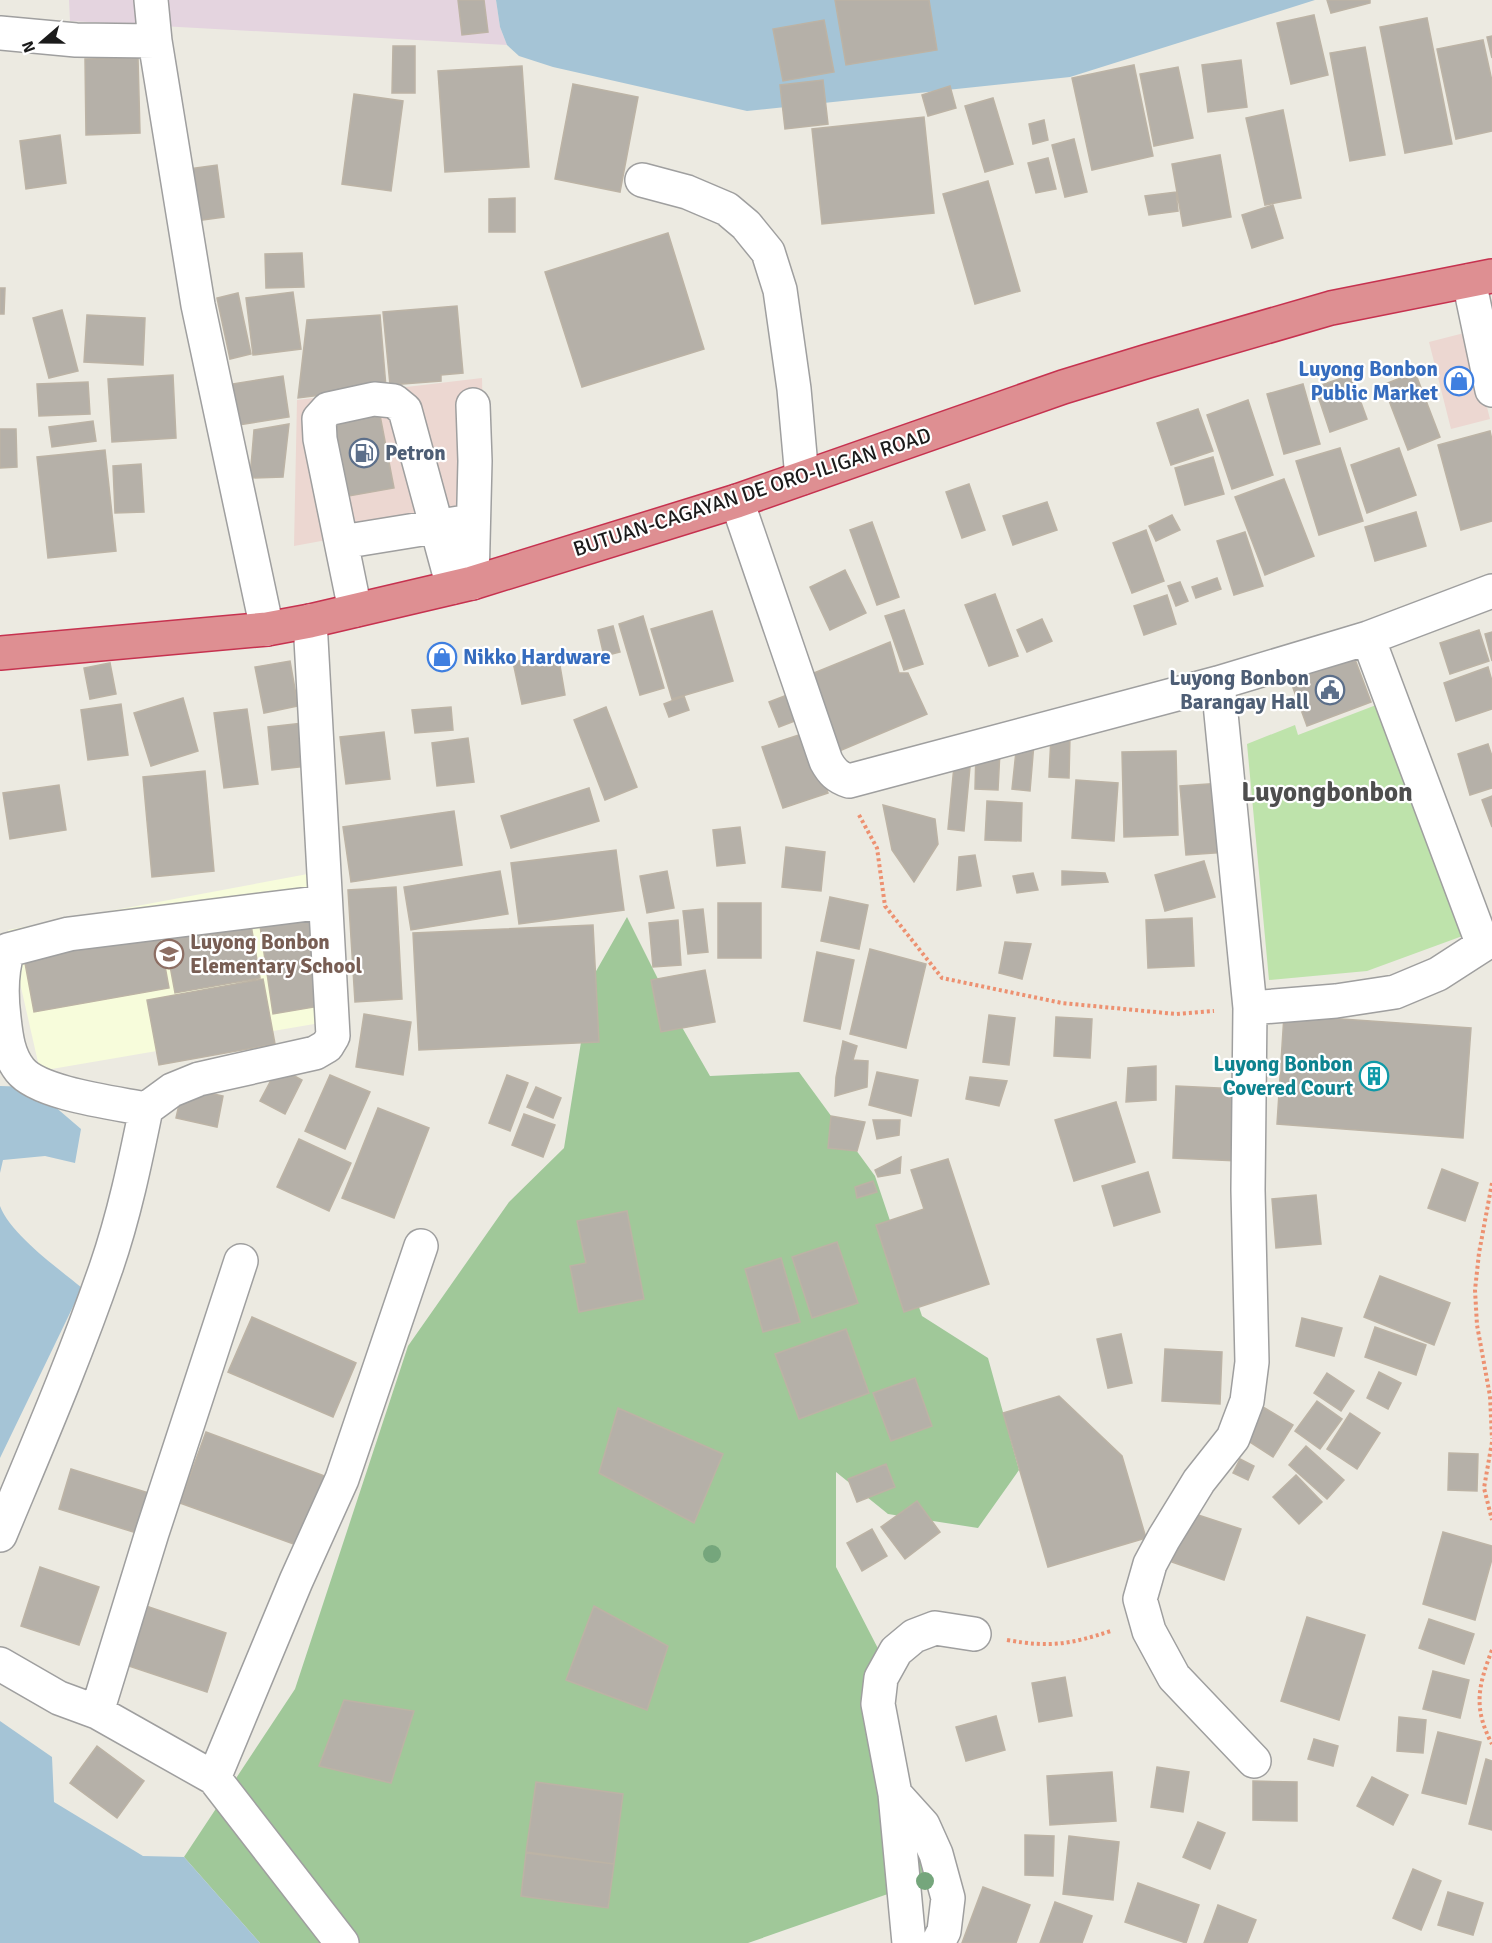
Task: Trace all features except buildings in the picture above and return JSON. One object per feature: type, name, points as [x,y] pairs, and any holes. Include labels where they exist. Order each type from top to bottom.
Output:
[{"type":"highway","name":"BUTUAN-CAGAYAN DE ORO-ILIGAN ROAD","points":[[0,653],[267,629],[463,585],[737,501],[1063,387],[1148,360],[1330,308],[1480,278]]},
{"type":"street","points":[[151,0],[155,41],[198,305],[267,629]]},
{"type":"street","points":[[0,33],[76,40],[155,41]]},
{"type":"street","points":[[642,180],[687,192],[727,209],[746,225],[768,252],[780,290],[794,389],[802,478]]},
{"type":"street","points":[[1480,278],[1492,390]]},
{"type":"street","points":[[355,610],[320,439],[319,419],[328,409],[374,399],[394,401],[405,410],[437,526],[463,585]]},
{"type":"street","points":[[463,585],[473,521],[475,461],[473,405]]},
{"type":"street","points":[[737,501],[826,761],[832,771],[849,781],[1218,683],[1368,638],[1492,591]]},
{"type":"street","points":[[342,542],[473,521]]},
{"type":"street","points":[[0,1534],[74,1356],[107,1266],[132,1178],[146,1109],[172,1090],[200,1079],[315,1053],[327,1046],[333,1036],[334,1019],[325,902],[310,621]]},
{"type":"street","points":[[1250,1008],[1336,1001],[1395,992],[1438,974],[1488,942],[1368,638]]},
{"type":"street","points":[[1218,683],[1250,1008],[1248,1190],[1252,1362],[1247,1401],[1233,1438],[1199,1481],[1164,1538],[1150,1564],[1140,1599],[1149,1631],[1174,1677],[1254,1761]]},
{"type":"street","points":[[146,1109],[70,1094],[31,1080],[20,1071],[7,1043],[2,1004],[3,967],[8,950],[69,934],[325,902]]},
{"type":"street","points":[[214,1778],[296,1581],[342,1479],[421,1246]]},
{"type":"street","points":[[97,1712],[152,1533],[241,1261]]},
{"type":"street","points":[[909,1943],[895,1794],[878,1704],[881,1678],[896,1651],[914,1636],[935,1628],[974,1634]]},
{"type":"street","points":[[0,1664],[59,1698],[97,1712],[214,1778],[342,1943]]},
{"type":"street","points":[[895,1794],[923,1825],[936,1854],[948,1898],[944,1931],[938,1943]]},
{"type":"path","points":[[839,777],[878,848],[885,906],[942,978],[1062,1003],[1176,1014],[1250,1008]]},
{"type":"path","points":[[1492,1183],[1479,1253],[1475,1290],[1477,1325],[1490,1396],[1492,1441],[1484,1488],[1492,1520]]},
{"type":"path","points":[[974,1634],[1034,1646],[1062,1645],[1146,1620]]},
{"type":"path","points":[[1492,1650],[1483,1673],[1479,1699],[1480,1719],[1492,1743]]},
{"type":"shaded area","points":[[69,0],[496,0],[500,27],[507,45],[70,21]]},
{"type":"shaded area","name":"Luyong Bonbon Public Market","points":[[1468,332],[1490,419],[1451,429],[1429,342]]},
{"type":"shaded area","points":[[482,378],[485,511],[294,546],[297,400]]},
{"type":"shaded area","name":"Luyong Bonbon Elementary School","points":[[313,873],[326,1022],[40,1071],[8,930]]},
{"type":"green space","points":[[1384,702],[1468,934],[1367,971],[1269,980],[1247,744],[1295,725],[1298,735]]},
{"type":"green space","points":[[627,917],[683,1029],[710,1076],[799,1072],[875,1176],[922,1316],[988,1358],[1019,1470],[978,1528],[888,1514],[836,1472],[836,1567],[887,1666],[925,1881],[748,1943],[260,1943],[184,1857],[295,1689],[408,1346],[509,1202],[564,1148],[591,980]]},
{"type":"water","points":[[496,0],[1315,0],[1070,77],[747,111],[553,67],[519,56],[507,45],[500,27]]},
{"type":"water","points":[[0,1086],[32,1087],[81,1129],[75,1163],[45,1156],[3,1160],[0,1173]]},
{"type":"water","points":[[0,1206],[24,1239],[82,1288],[0,1458]]},
{"type":"water","points":[[0,1721],[52,1757],[54,1802],[143,1856],[184,1857],[260,1943],[0,1943]]},
{"type":"place","name":"Luyong Bonbon Public Market","points":[[1459,381]]},
{"type":"place","name":"Petron","points":[[364,453]]},
{"type":"place","name":"Nikko Hardware","points":[[442,657]]},
{"type":"place","name":"Luyong Bonbon Barangay Hall","points":[[1330,690]]},
{"type":"place","name":"Luyong Bonbon Elementary School","points":[[169,954]]},
{"type":"place","name":"Luyong Bonbon Covered Court","points":[[1374,1076]]},
{"type":"district","name":"Luyongbonbon","points":[[1327,792]]}]
